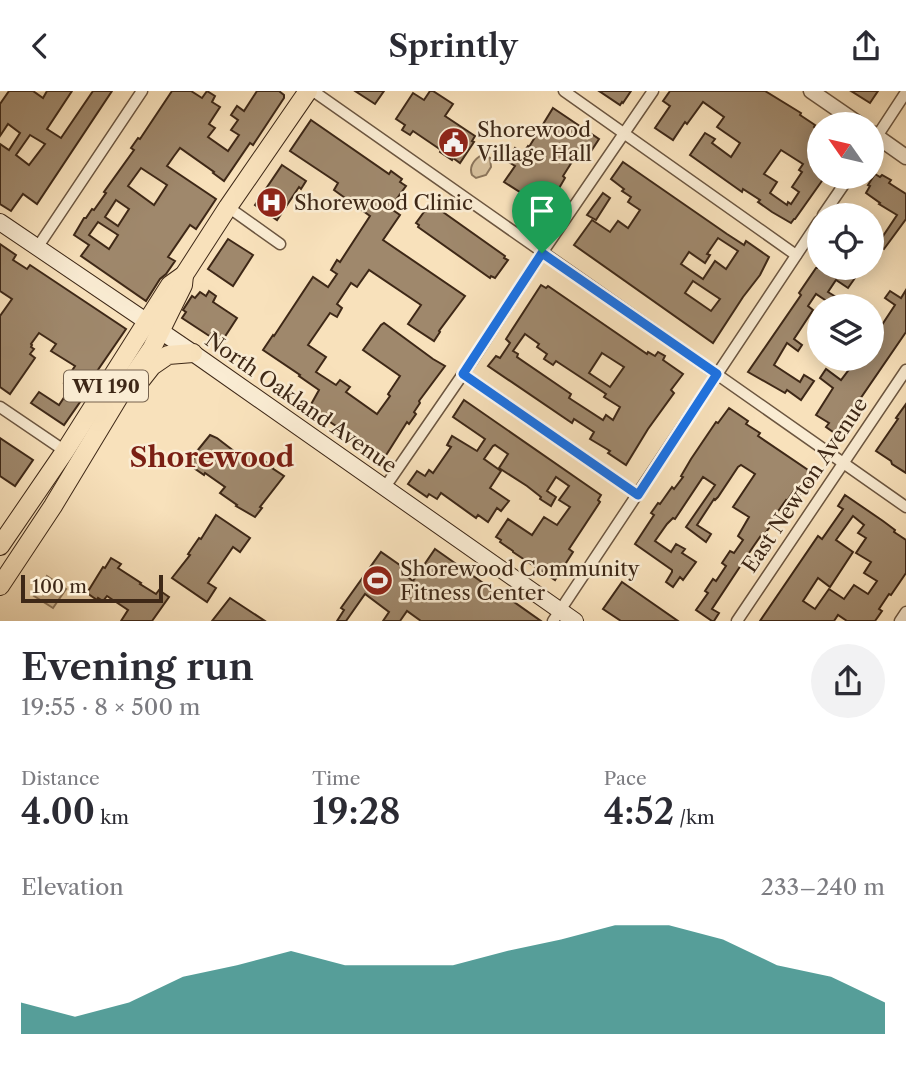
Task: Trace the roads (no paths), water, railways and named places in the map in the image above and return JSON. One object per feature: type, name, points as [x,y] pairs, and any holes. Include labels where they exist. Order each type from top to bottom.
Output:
[{"type":"main road","name":"WI 190","points":[[3,574],[34,534],[92,443],[154,326],[170,285],[184,275],[228,207],[310,91]]},
{"type":"main road","name":"North Oakland Avenue","points":[[0,222],[385,488],[556,616],[575,621]]},
{"type":"main road","name":"WI 190","points":[[0,546],[154,326]]},
{"type":"main road","points":[[92,443],[106,431],[152,366],[168,355],[193,353]]},
{"type":"main road","points":[[34,534],[36,522],[70,467],[71,457],[65,451]]},
{"type":"street","points":[[37,248],[142,91]]},
{"type":"street","points":[[310,91],[906,507]]},
{"type":"street","points":[[564,91],[796,255]]},
{"type":"street","points":[[385,488],[653,91]]},
{"type":"street","points":[[811,91],[842,112]]},
{"type":"street","points":[[884,123],[906,92]]},
{"type":"street","points":[[884,144],[906,157]]},
{"type":"street","points":[[228,207],[281,244]]},
{"type":"street","points":[[556,616],[807,239]]},
{"type":"street","name":"East Newton Avenue","points":[[737,621],[906,370]]},
{"type":"street","points":[[463,374],[638,495]]},
{"type":"street","points":[[0,407],[65,451]]},
{"type":"street","points":[[900,621],[906,612]]},
{"type":"place","name":"Shorewood Village Hall","points":[[454,142]]},
{"type":"place","name":"Shorewood Clinic","points":[[271,203]]},
{"type":"place","name":"Shorewood Community Fitness Center","points":[[377,581]]},
{"type":"district","name":"Shorewood","points":[[212,457]]}]
